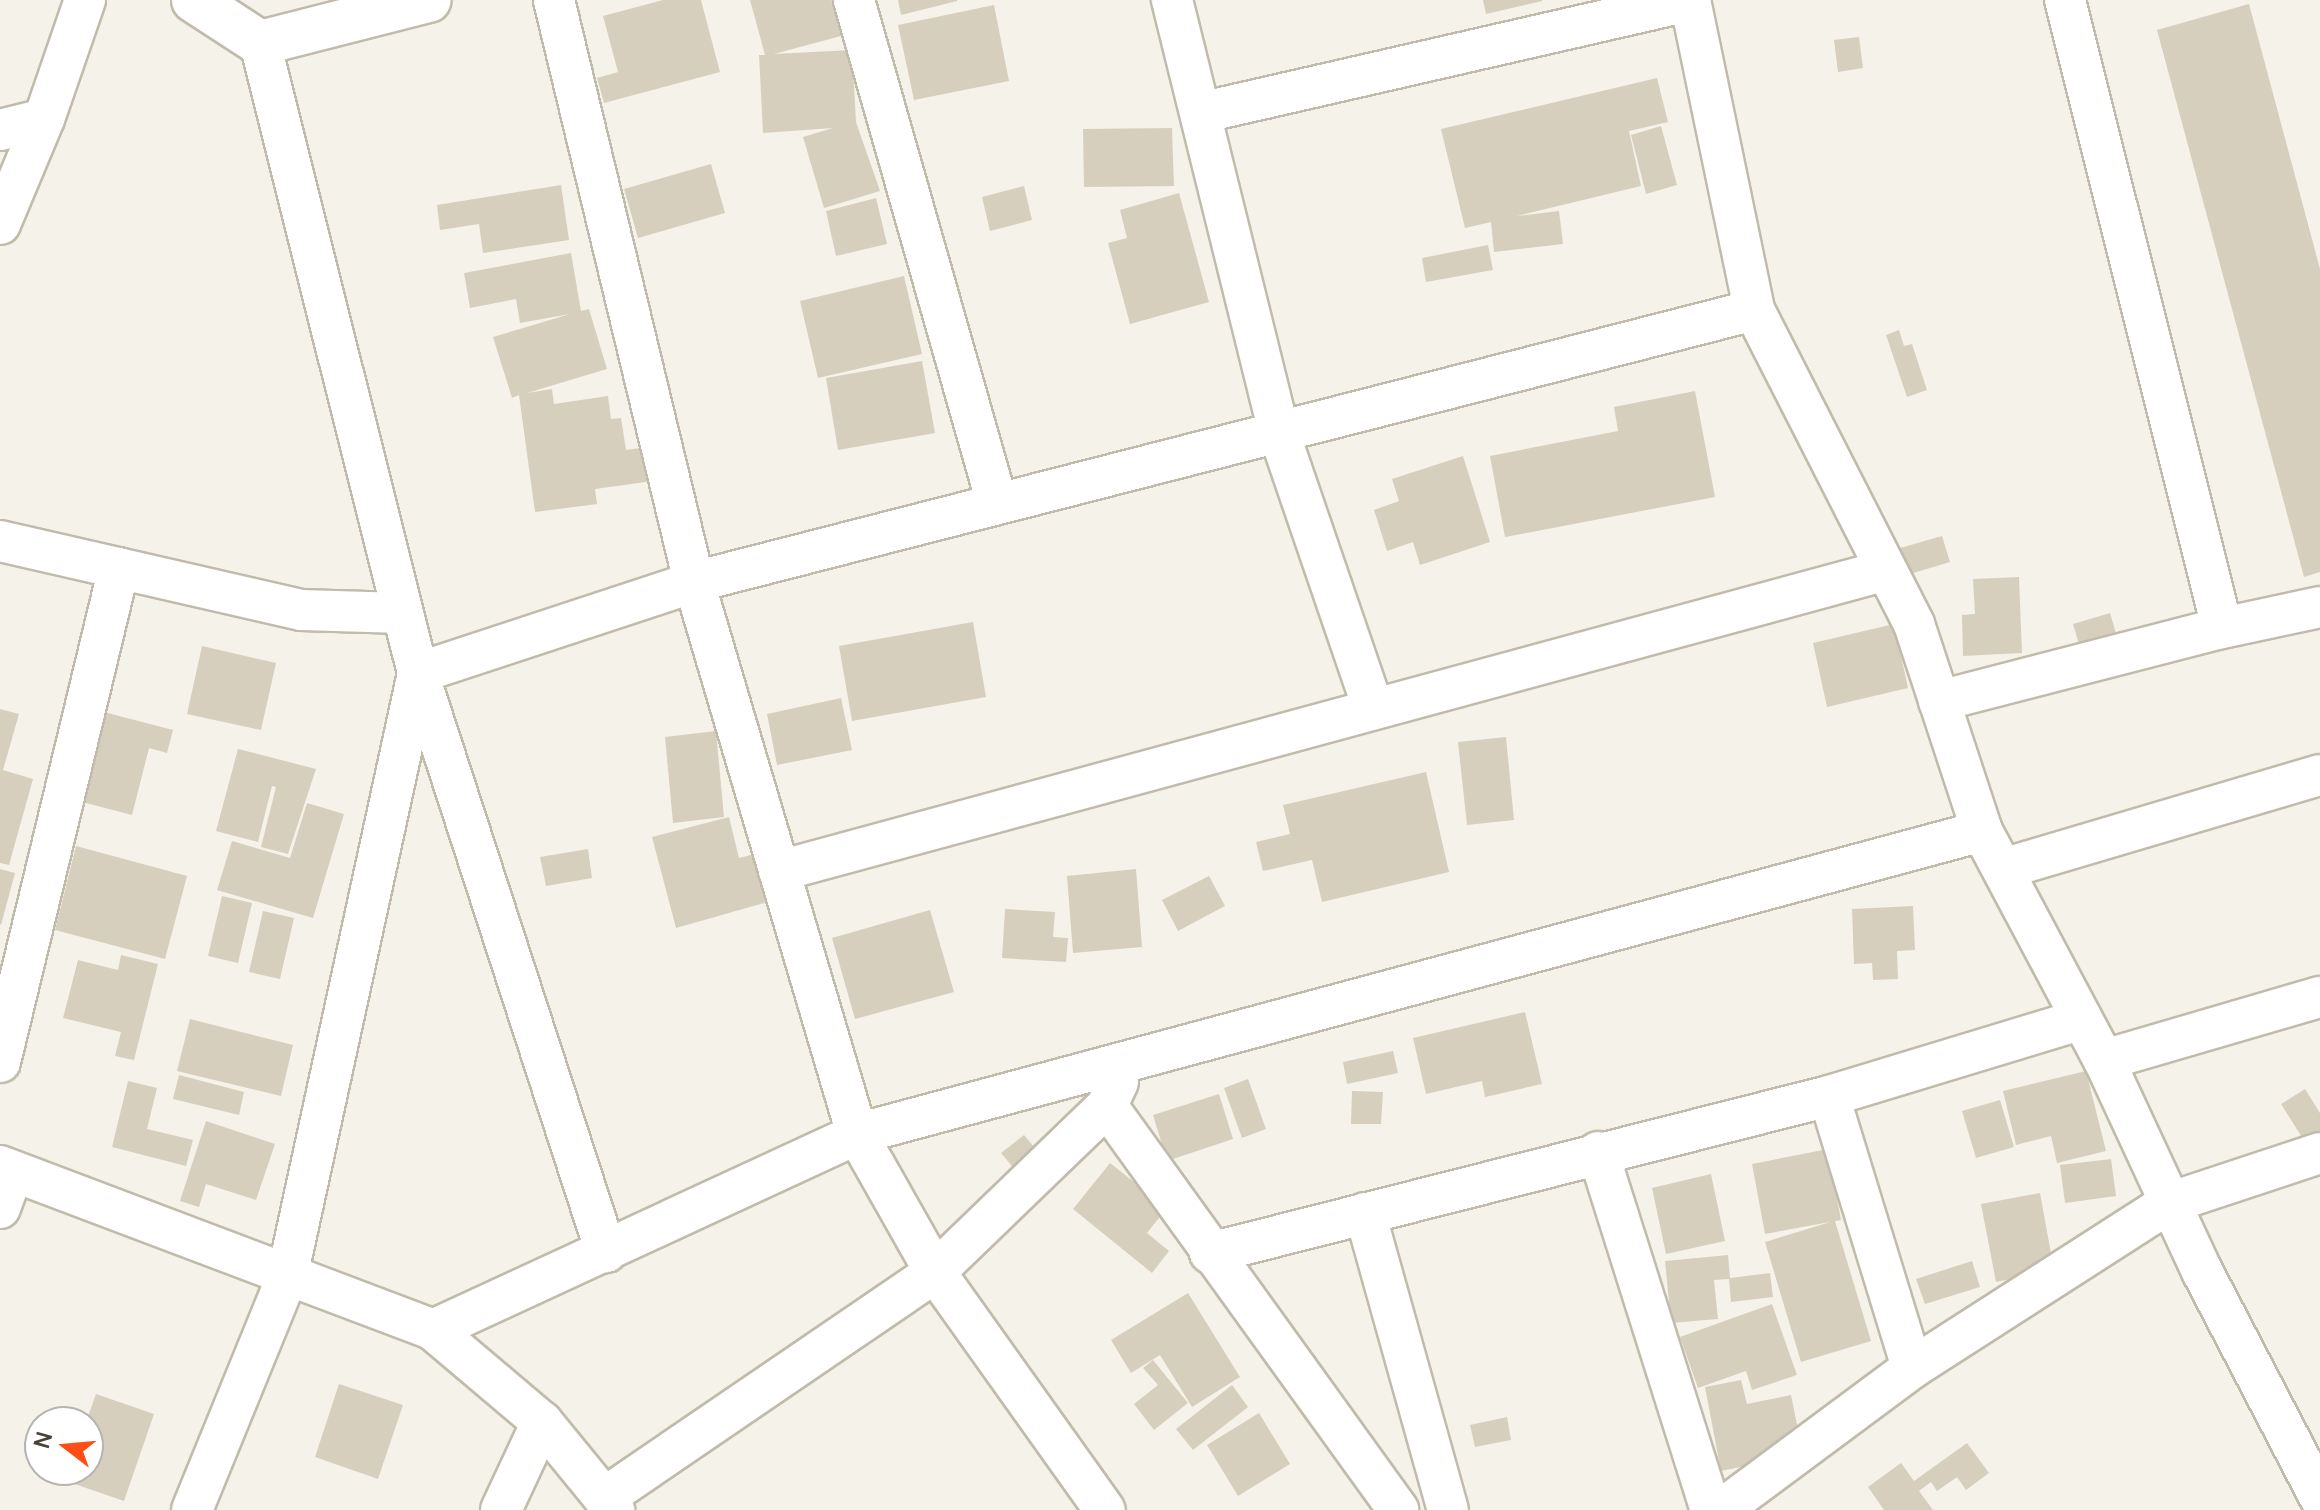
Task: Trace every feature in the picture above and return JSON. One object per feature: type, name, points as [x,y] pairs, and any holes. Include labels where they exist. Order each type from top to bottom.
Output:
[{"type":"street","points":[[0,224],[44,119],[85,0]]},
{"type":"street","points":[[194,0],[260,43],[418,673],[606,1252]]},
{"type":"street","points":[[260,43],[429,0]]},
{"type":"street","points":[[554,0],[694,582],[857,1134],[935,1272],[1105,1510]]},
{"type":"street","points":[[854,0],[997,503]]},
{"type":"street","points":[[1172,0],[1204,112],[1280,436],[1373,708]]},
{"type":"street","points":[[1204,112],[1690,0],[1754,310],[1883,571],[1914,624],[1982,831],[2006,868],[2079,1020],[2104,1060],[2169,1203],[2320,1498]]},
{"type":"street","points":[[2065,0],[2222,628]]},
{"type":"street","points":[[0,130],[44,119]]},
{"type":"street","points":[[418,673],[694,582],[997,503],[1280,436],[1754,310]]},
{"type":"street","points":[[0,541],[301,610],[402,613]]},
{"type":"street","points":[[0,1062],[119,568]]},
{"type":"street","points":[[779,871],[1883,571]]},
{"type":"street","points":[[1939,701],[2222,628],[2320,607]]},
{"type":"street","points":[[192,1510],[287,1277],[418,673]]},
{"type":"street","points":[[2006,868],[2320,775]]},
{"type":"street","points":[[433,1330],[857,1134],[1129,1057],[1982,831]]},
{"type":"street","points":[[2104,1060],[2320,997]]},
{"type":"street","points":[[1210,1253],[1598,1152],[1829,1096],[2079,1020]]},
{"type":"street","points":[[4,1182],[287,1277],[433,1330],[542,1422],[609,1504],[935,1272],[1107,1106],[1129,1057]]},
{"type":"street","points":[[1829,1096],[1912,1368]]},
{"type":"street","points":[[1107,1106],[1398,1510]]},
{"type":"street","points":[[1598,1152],[1711,1510]]},
{"type":"street","points":[[1721,1510],[1912,1368],[2169,1203],[2320,1153]]},
{"type":"street","points":[[1365,1213],[1448,1510]]},
{"type":"street","points":[[501,1510],[542,1422]]},
{"type":"building","points":[[663,0],[701,0],[720,72],[604,103],[597,78],[618,72],[603,16]]},
{"type":"building","points":[[750,0],[831,0],[841,36],[774,54],[852,50],[856,122],[880,191],[824,208],[803,137],[833,128],[763,133],[759,55],[765,55]]},
{"type":"building","points":[[898,0],[957,0],[957,1],[901,15]]},
{"type":"building","points":[[1483,0],[1542,0],[1542,1],[1486,14]]},
{"type":"building","points":[[2249,4],[2320,269],[2320,572],[2304,577],[2157,30]]},
{"type":"building","points":[[994,5],[1009,81],[914,100],[898,25]]},
{"type":"building","points":[[1859,37],[1863,68],[1838,72],[1834,40]]},
{"type":"building","points":[[1657,78],[1668,122],[1629,131],[1641,186],[1517,216],[1559,211],[1563,244],[1494,252],[1491,222],[1465,228],[1441,129]]},
{"type":"building","points":[[1661,126],[1677,185],[1646,194],[1631,135]]},
{"type":"building","points":[[1172,128],[1174,186],[1084,187],[1083,129]]},
{"type":"building","points":[[711,164],[725,213],[638,238],[624,189]]},
{"type":"building","points":[[561,185],[569,240],[483,253],[479,224],[440,230],[437,205]]},
{"type":"building","points":[[1024,186],[1032,220],[990,231],[982,197]]},
{"type":"building","points":[[1179,193],[1209,302],[1130,324],[1108,243],[1127,238],[1120,210]]},
{"type":"building","points":[[876,198],[887,244],[836,256],[826,211]]},
{"type":"building","points":[[1488,245],[1493,270],[1426,282],[1422,258]]},
{"type":"building","points":[[571,253],[581,311],[589,309],[607,369],[527,393],[552,389],[554,404],[608,396],[611,419],[621,418],[626,450],[648,447],[653,481],[595,489],[597,504],[535,512],[519,395],[512,398],[493,337],[570,314],[520,323],[516,299],[470,308],[464,273]]},
{"type":"building","points":[[904,276],[922,354],[818,378],[800,301]]},
{"type":"building","points":[[1899,330],[1904,346],[1912,344],[1927,390],[1907,397],[1886,335]]},
{"type":"building","points":[[922,361],[935,433],[838,450],[826,378]]},
{"type":"building","points":[[1695,391],[1715,497],[1505,537],[1490,456],[1618,431],[1614,407]]},
{"type":"building","points":[[1463,456],[1490,542],[1420,565],[1413,542],[1387,551],[1374,510],[1399,501],[1392,479]]},
{"type":"building","points":[[1942,536],[1950,562],[1900,577],[1893,550]]},
{"type":"building","points":[[2019,577],[2022,653],[1963,656],[1962,615],[1975,614],[1973,579]]},
{"type":"building","points":[[2110,613],[2120,647],[2083,658],[2073,624]]},
{"type":"building","points":[[973,622],[986,697],[852,721],[839,646]]},
{"type":"building","points":[[1894,624],[1908,688],[1827,707],[1813,643]]},
{"type":"building","points":[[202,646],[276,663],[261,730],[187,714]]},
{"type":"building","points":[[841,698],[852,750],[777,765],[767,714]]},
{"type":"building","points":[[0,709],[19,714],[3,770],[33,779],[9,865],[0,863]]},
{"type":"building","points":[[100,711],[173,730],[167,753],[149,748],[132,815],[78,801]]},
{"type":"building","points":[[716,731],[724,817],[673,823],[665,737]]},
{"type":"building","points":[[1506,737],[1514,820],[1467,825],[1458,742]]},
{"type":"building","points":[[238,749],[316,769],[288,854],[261,847],[276,787],[272,786],[258,842],[216,831]]},
{"type":"building","points":[[1426,772],[1449,872],[1322,902],[1312,860],[1263,871],[1256,842],[1290,834],[1283,805]]},
{"type":"building","points":[[307,803],[344,814],[313,918],[217,890],[232,841],[290,858]]},
{"type":"building","points":[[729,817],[739,858],[759,853],[771,901],[676,928],[652,837]]},
{"type":"building","points":[[76,846],[187,876],[165,959],[55,930]]},
{"type":"building","points":[[588,849],[592,878],[546,886],[540,857]]},
{"type":"building","points":[[0,869],[15,873],[1,925],[0,924]]},
{"type":"building","points":[[1136,869],[1142,947],[1073,953],[1067,876]]},
{"type":"building","points":[[1209,876],[1225,906],[1178,931],[1162,900]]},
{"type":"building","points":[[222,896],[252,903],[238,963],[208,956]]},
{"type":"building","points":[[1913,906],[1915,950],[1897,951],[1898,979],[1873,980],[1872,963],[1854,964],[1852,909]]},
{"type":"building","points":[[1005,909],[1055,912],[1053,937],[1068,938],[1066,962],[1002,958]]},
{"type":"building","points":[[930,910],[954,992],[855,1019],[832,938]]},
{"type":"building","points":[[263,911],[294,918],[280,979],[249,972]]},
{"type":"building","points":[[121,955],[158,964],[134,1060],[115,1056],[121,1032],[63,1018],[78,960],[118,970]]},
{"type":"building","points":[[1525,1012],[1542,1084],[1485,1097],[1482,1081],[1426,1094],[1413,1038]]},
{"type":"building","points":[[190,1019],[293,1045],[281,1096],[177,1071]]},
{"type":"building","points":[[1393,1051],[1398,1073],[1347,1084],[1343,1062]]},
{"type":"building","points":[[2086,1071],[2106,1151],[2057,1163],[2051,1136],[2016,1145],[2003,1091]]},
{"type":"building","points":[[179,1075],[244,1092],[239,1115],[173,1099]]},
{"type":"building","points":[[1248,1079],[1266,1129],[1242,1138],[1224,1088]]},
{"type":"building","points":[[128,1081],[157,1088],[147,1129],[193,1140],[186,1166],[112,1147]]},
{"type":"building","points":[[2305,1089],[2320,1113],[2320,1148],[2312,1153],[2281,1104]]},
{"type":"building","points":[[1352,1091],[1383,1092],[1381,1124],[1351,1124]]},
{"type":"building","points":[[1219,1094],[1233,1139],[1167,1161],[1153,1115]]},
{"type":"building","points":[[2000,1100],[2014,1147],[1976,1158],[1962,1111]]},
{"type":"building","points":[[206,1121],[275,1144],[256,1200],[206,1184],[199,1207],[180,1201]]},
{"type":"building","points":[[1024,1135],[1044,1159],[1022,1178],[1001,1153]]},
{"type":"building","points":[[1828,1149],[1841,1220],[1835,1221],[1871,1341],[1801,1362],[1765,1242],[1830,1222],[1765,1234],[1752,1164]]},
{"type":"building","points":[[2111,1159],[2116,1196],[2065,1203],[2060,1165]]},
{"type":"building","points":[[1110,1163],[1167,1208],[1147,1233],[1169,1251],[1152,1273],[1073,1209]]},
{"type":"building","points":[[1711,1174],[1725,1241],[1666,1254],[1652,1188]]},
{"type":"building","points":[[2040,1193],[2054,1270],[1996,1282],[1981,1204]]},
{"type":"building","points":[[1728,1255],[1730,1278],[1770,1273],[1773,1297],[1731,1302],[1729,1279],[1714,1280],[1718,1319],[1671,1323],[1665,1261]]},
{"type":"building","points":[[1972,1261],[1980,1287],[1925,1304],[1916,1279]]},
{"type":"building","points":[[1188,1293],[1240,1377],[1192,1407],[1160,1355],[1131,1373],[1111,1340]]},
{"type":"building","points":[[1772,1304],[1797,1375],[1752,1390],[1746,1371],[1698,1388],[1680,1337]]},
{"type":"building","points":[[1153,1360],[1188,1403],[1154,1430],[1134,1404],[1158,1385],[1143,1368]]},
{"type":"building","points":[[1741,1380],[1747,1404],[1791,1395],[1803,1454],[1721,1471],[1705,1387]]},
{"type":"building","points":[[339,1384],[403,1405],[378,1479],[315,1457]]},
{"type":"building","points":[[1232,1385],[1248,1407],[1193,1450],[1176,1429]]},
{"type":"building","points":[[96,1394],[154,1414],[124,1501],[80,1486],[104,1486],[104,1406],[92,1406]]},
{"type":"building","points":[[1259,1413],[1290,1464],[1238,1496],[1207,1445]]},
{"type":"building","points":[[1507,1417],[1511,1440],[1475,1447],[1470,1425]]},
{"type":"building","points":[[1967,1443],[1989,1473],[1966,1490],[1957,1477],[1937,1491],[1931,1482],[1919,1491],[1933,1510],[1884,1510],[1868,1487],[1901,1463],[1914,1481]]}]
